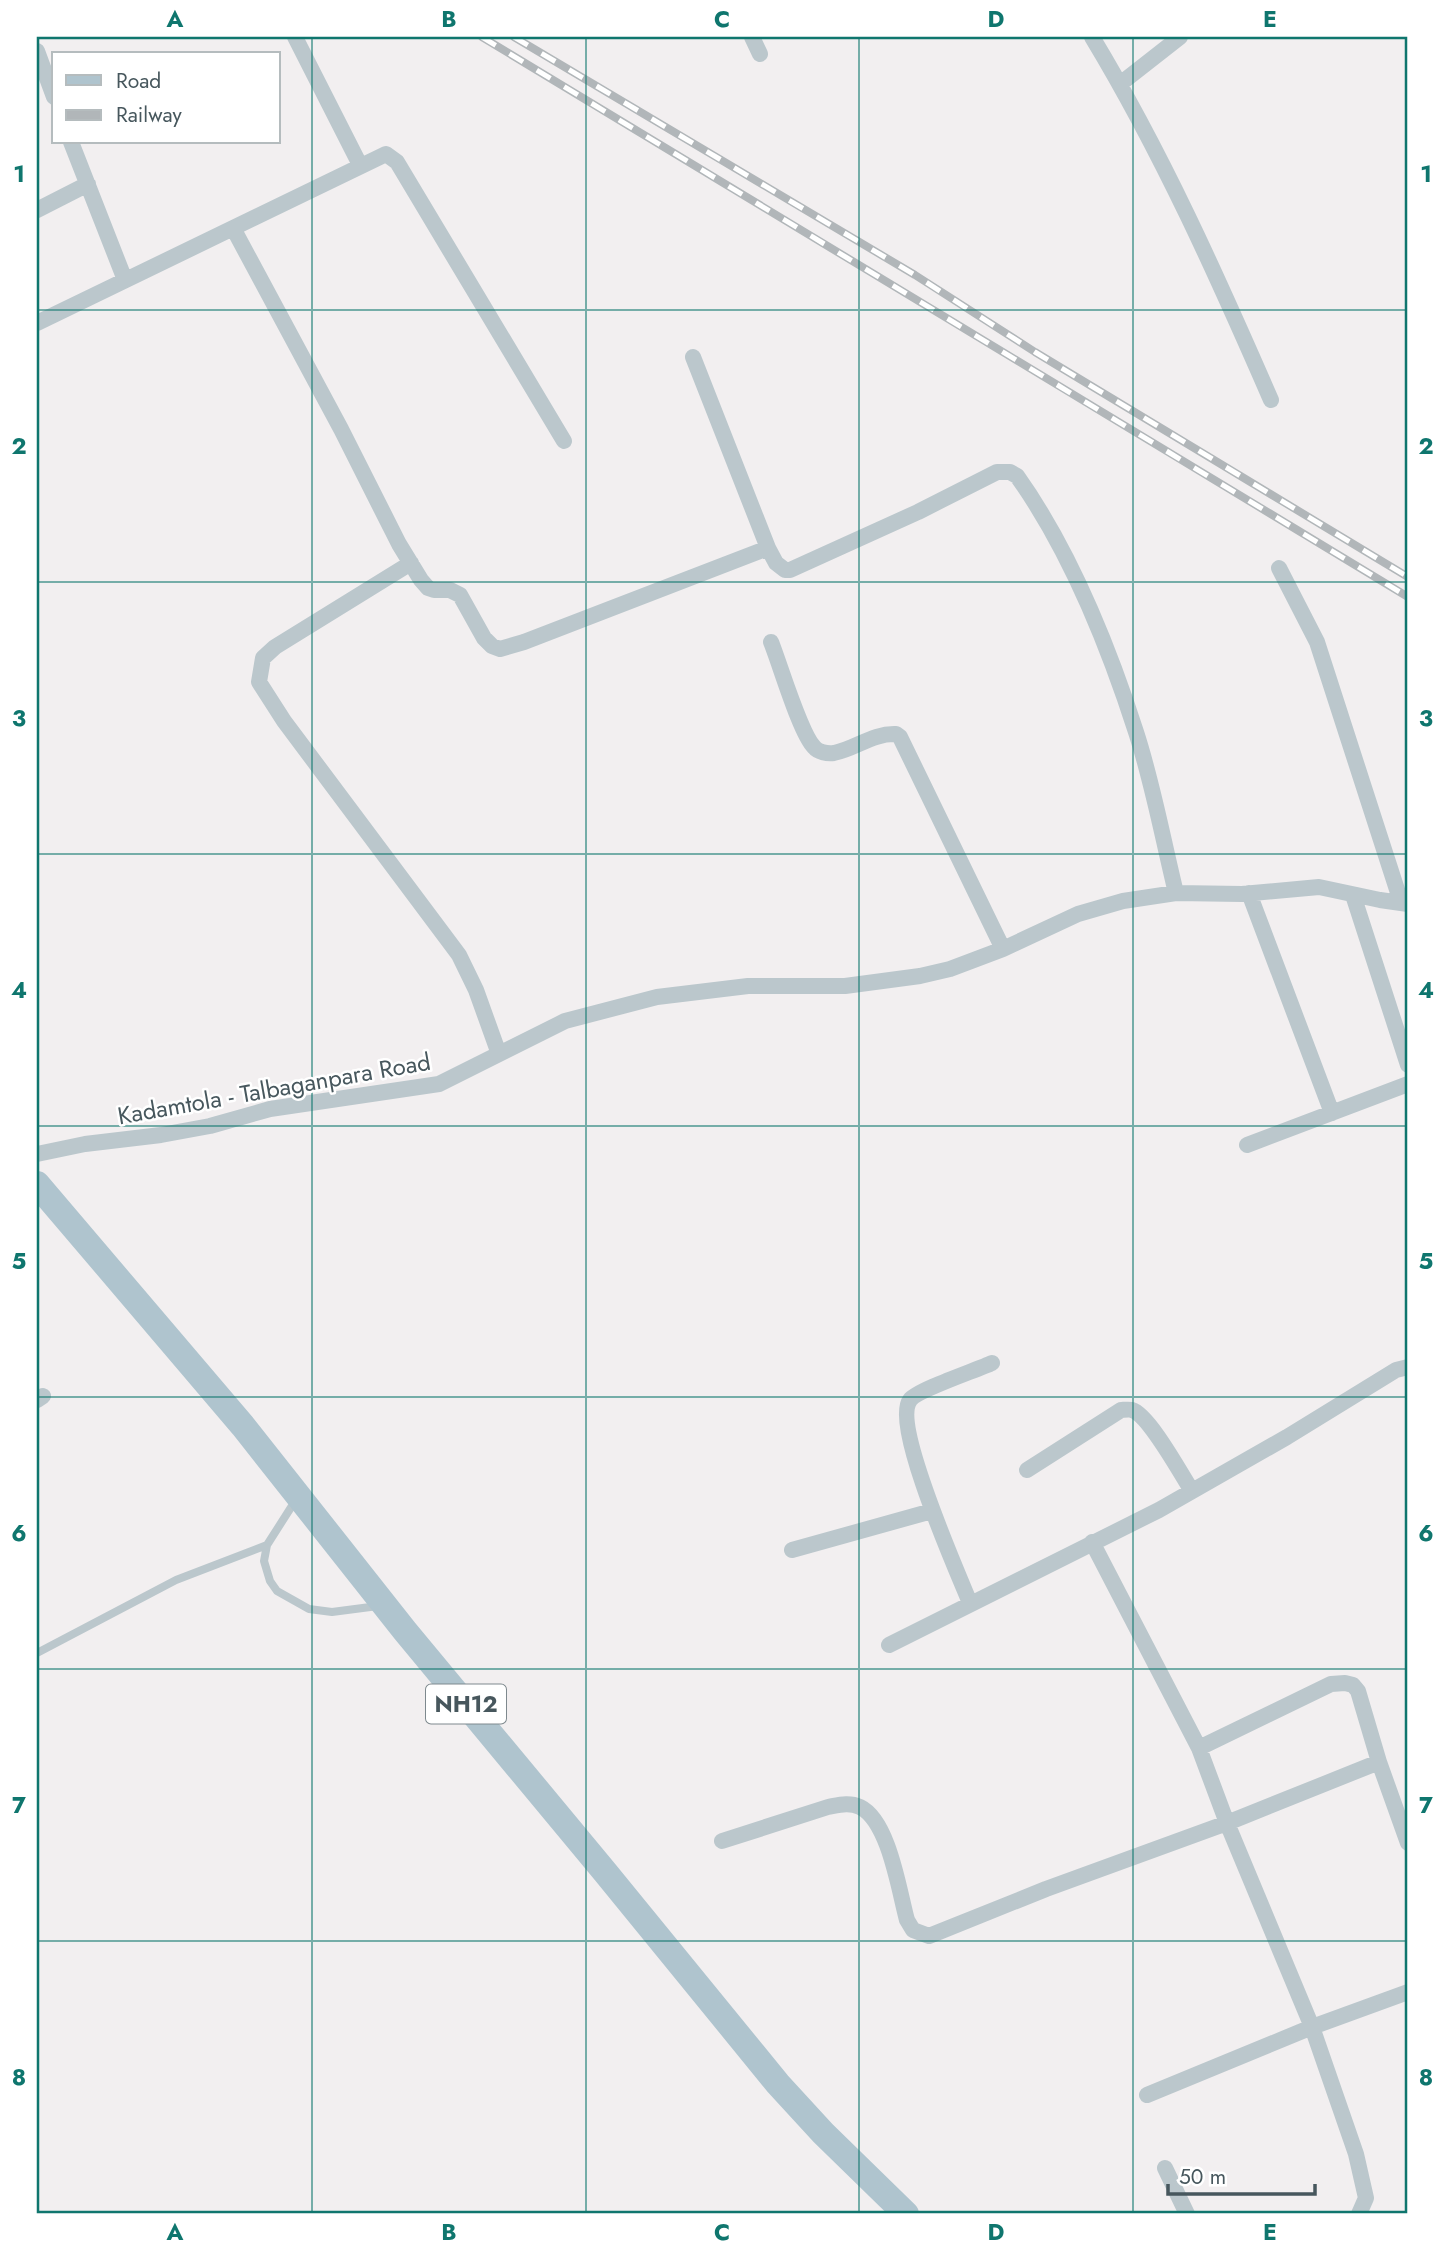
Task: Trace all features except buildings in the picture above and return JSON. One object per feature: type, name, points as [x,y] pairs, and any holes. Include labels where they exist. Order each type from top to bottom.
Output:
[{"type":"main road","name":"NH12","points":[[37,1184],[243,1426],[384,1605],[778,2084],[823,2133],[906,2214]]},
{"type":"street","points":[[295,37],[360,165]]},
{"type":"street","points":[[752,37],[760,54]]},
{"type":"street","points":[[1092,37],[1151,138],[1218,278],[1271,400]]},
{"type":"street","points":[[1120,85],[1180,37]]},
{"type":"street","points":[[37,51],[47,95]]},
{"type":"street","points":[[73,144],[125,280]]},
{"type":"street","points":[[37,323],[360,165],[386,155],[397,162],[564,441]]},
{"type":"street","points":[[37,211],[88,184]]},
{"type":"street","points":[[233,228],[411,563],[428,588],[450,590],[460,595],[484,638],[492,646],[500,649],[524,642],[768,548]]},
{"type":"street","points":[[693,357],[768,548],[776,563],[785,570],[918,512],[997,472],[1010,472],[1017,477],[1067,561],[1103,641],[1136,733],[1176,893]]},
{"type":"street","points":[[411,563],[275,647],[263,659],[259,682],[284,721],[459,955],[476,990],[499,1054]]},
{"type":"street","points":[[1279,568],[1317,642],[1405,903]]},
{"type":"street","points":[[771,642],[814,748],[824,753],[834,753],[877,736],[889,734],[900,737],[1003,949]]},
{"type":"street","name":"Kadamtola - Talbaganpara Road","points":[[37,1154],[85,1144],[210,1126],[270,1109],[439,1084],[565,1021],[657,997],[748,986],[845,986],[950,969],[1003,949],[1078,914],[1123,901],[1176,893],[1249,893],[1319,887],[1405,903]]},
{"type":"street","points":[[1249,893],[1332,1113]]},
{"type":"street","points":[[1353,895],[1408,1065]]},
{"type":"street","points":[[1247,1145],[1408,1084]]},
{"type":"street","points":[[970,1603],[932,1511],[910,1440],[906,1408],[916,1395],[992,1363]]},
{"type":"street","points":[[889,1645],[1192,1491],[1386,1376],[1408,1367]]},
{"type":"street","points":[[1027,1470],[1121,1410],[1131,1409],[1149,1424],[1192,1491]]},
{"type":"street","points":[[792,1550],[932,1511]]},
{"type":"street","points":[[1092,1542],[1199,1748],[1227,1823],[1312,2027],[1356,2154],[1366,2198],[1359,2214]]},
{"type":"street","points":[[1199,1748],[1331,1685],[1353,1685],[1358,1691],[1379,1762],[1408,1843]]},
{"type":"street","points":[[722,1841],[828,1807],[846,1804],[860,1808],[879,1825],[889,1851],[907,1920],[913,1930],[929,1936],[1379,1762]]},
{"type":"street","points":[[1147,2095],[1312,2027],[1408,1992]]},
{"type":"street","points":[[1165,2168],[1187,2214]]},
{"type":"lane","points":[[299,1495],[267,1545],[264,1561],[270,1581],[277,1591],[309,1609],[332,1612],[384,1605]]},
{"type":"lane","points":[[37,1653],[176,1580],[267,1545]]},
{"type":"railway","points":[[482,37],[1408,597]]},
{"type":"railway","points":[[514,37],[915,275],[1035,352],[1408,577]]}]
